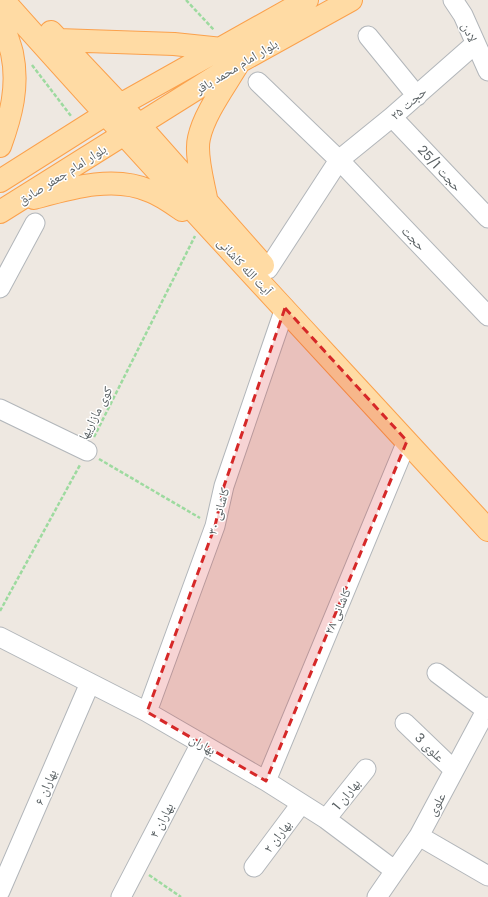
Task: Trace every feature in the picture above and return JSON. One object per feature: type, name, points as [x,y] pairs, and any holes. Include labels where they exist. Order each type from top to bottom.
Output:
[{"type":"main road","name":"آیت الله کاشانی","points":[[3,0],[113,110],[131,130],[203,222],[285,308],[488,530]]},
{"type":"main road","name":"آیت الله کاشانی","points":[[21,0],[58,40],[113,110]]},
{"type":"main road","name":"بلوار امام محمد باقر","points":[[131,130],[230,52],[307,0]]},
{"type":"main road","name":"بلوار امام محمد باقر","points":[[113,110],[230,52],[351,0]]},
{"type":"main road","points":[[0,18],[12,53],[14,80],[14,94],[9,121],[0,146]]},
{"type":"main road","points":[[58,40],[174,44],[230,52],[198,139],[199,160],[206,198]]},
{"type":"main road","name":"بلوار امام جعفر صادق","points":[[0,181],[113,110]]},
{"type":"main road","name":"آیت الله کاشانی","points":[[131,130],[206,198],[268,269],[488,511]]},
{"type":"main road","name":"بلوار امام جعفر صادق","points":[[7,208],[131,130]]},
{"type":"main road","points":[[7,208],[61,191],[102,184],[123,184],[150,191],[203,222]]},
{"type":"street","name":"لادن","points":[[460,5],[475,44],[488,71]]},
{"type":"street","points":[[368,36],[417,96]]},
{"type":"street","name":"حجت ۲۵","points":[[339,160],[417,96],[475,44]]},
{"type":"street","name":"حجت","points":[[258,82],[339,160],[488,316]]},
{"type":"street","name":"حجت 25/1","points":[[392,117],[488,218]]},
{"type":"street","points":[[268,269],[339,160]]},
{"type":"street","points":[[0,288],[35,223]]},
{"type":"street","name":"کاشانی ۳۰","points":[[147,712],[215,526],[224,486],[285,308]]},
{"type":"street","points":[[0,408],[87,451]]},
{"type":"street","name":"کاشانی ۲۸","points":[[266,781],[407,442]]},
{"type":"street","name":"بهاران","points":[[0,637],[147,712],[266,781],[326,819],[394,870]]},
{"type":"street","points":[[437,673],[487,708]]},
{"type":"street","name":"بهاران ۶","points":[[0,891],[90,683]]},
{"type":"street","name":"علوی","points":[[377,897],[394,870],[419,836],[487,708]]},
{"type":"street","name":"علوی 3","points":[[405,724],[454,770]]},
{"type":"street","name":"بهاران ۴","points":[[121,897],[201,743]]},
{"type":"street","name":"بهاران 1","points":[[326,819],[366,769]]},
{"type":"street","name":"بهاران ۲","points":[[254,867],[301,804]]},
{"type":"street","points":[[419,836],[488,876]]},
{"type":"path","points":[[186,0],[230,52]]},
{"type":"path","points":[[32,64],[82,129]]},
{"type":"path","name":"کوی مازاریها","points":[[0,611],[87,451],[203,222]]},
{"type":"path","points":[[87,451],[215,526]]},
{"type":"path","points":[[136,868],[181,897]]},
{"type":"highlighted area","points":[[285,308],[407,441],[266,781],[147,712],[215,526],[224,486]]}]
